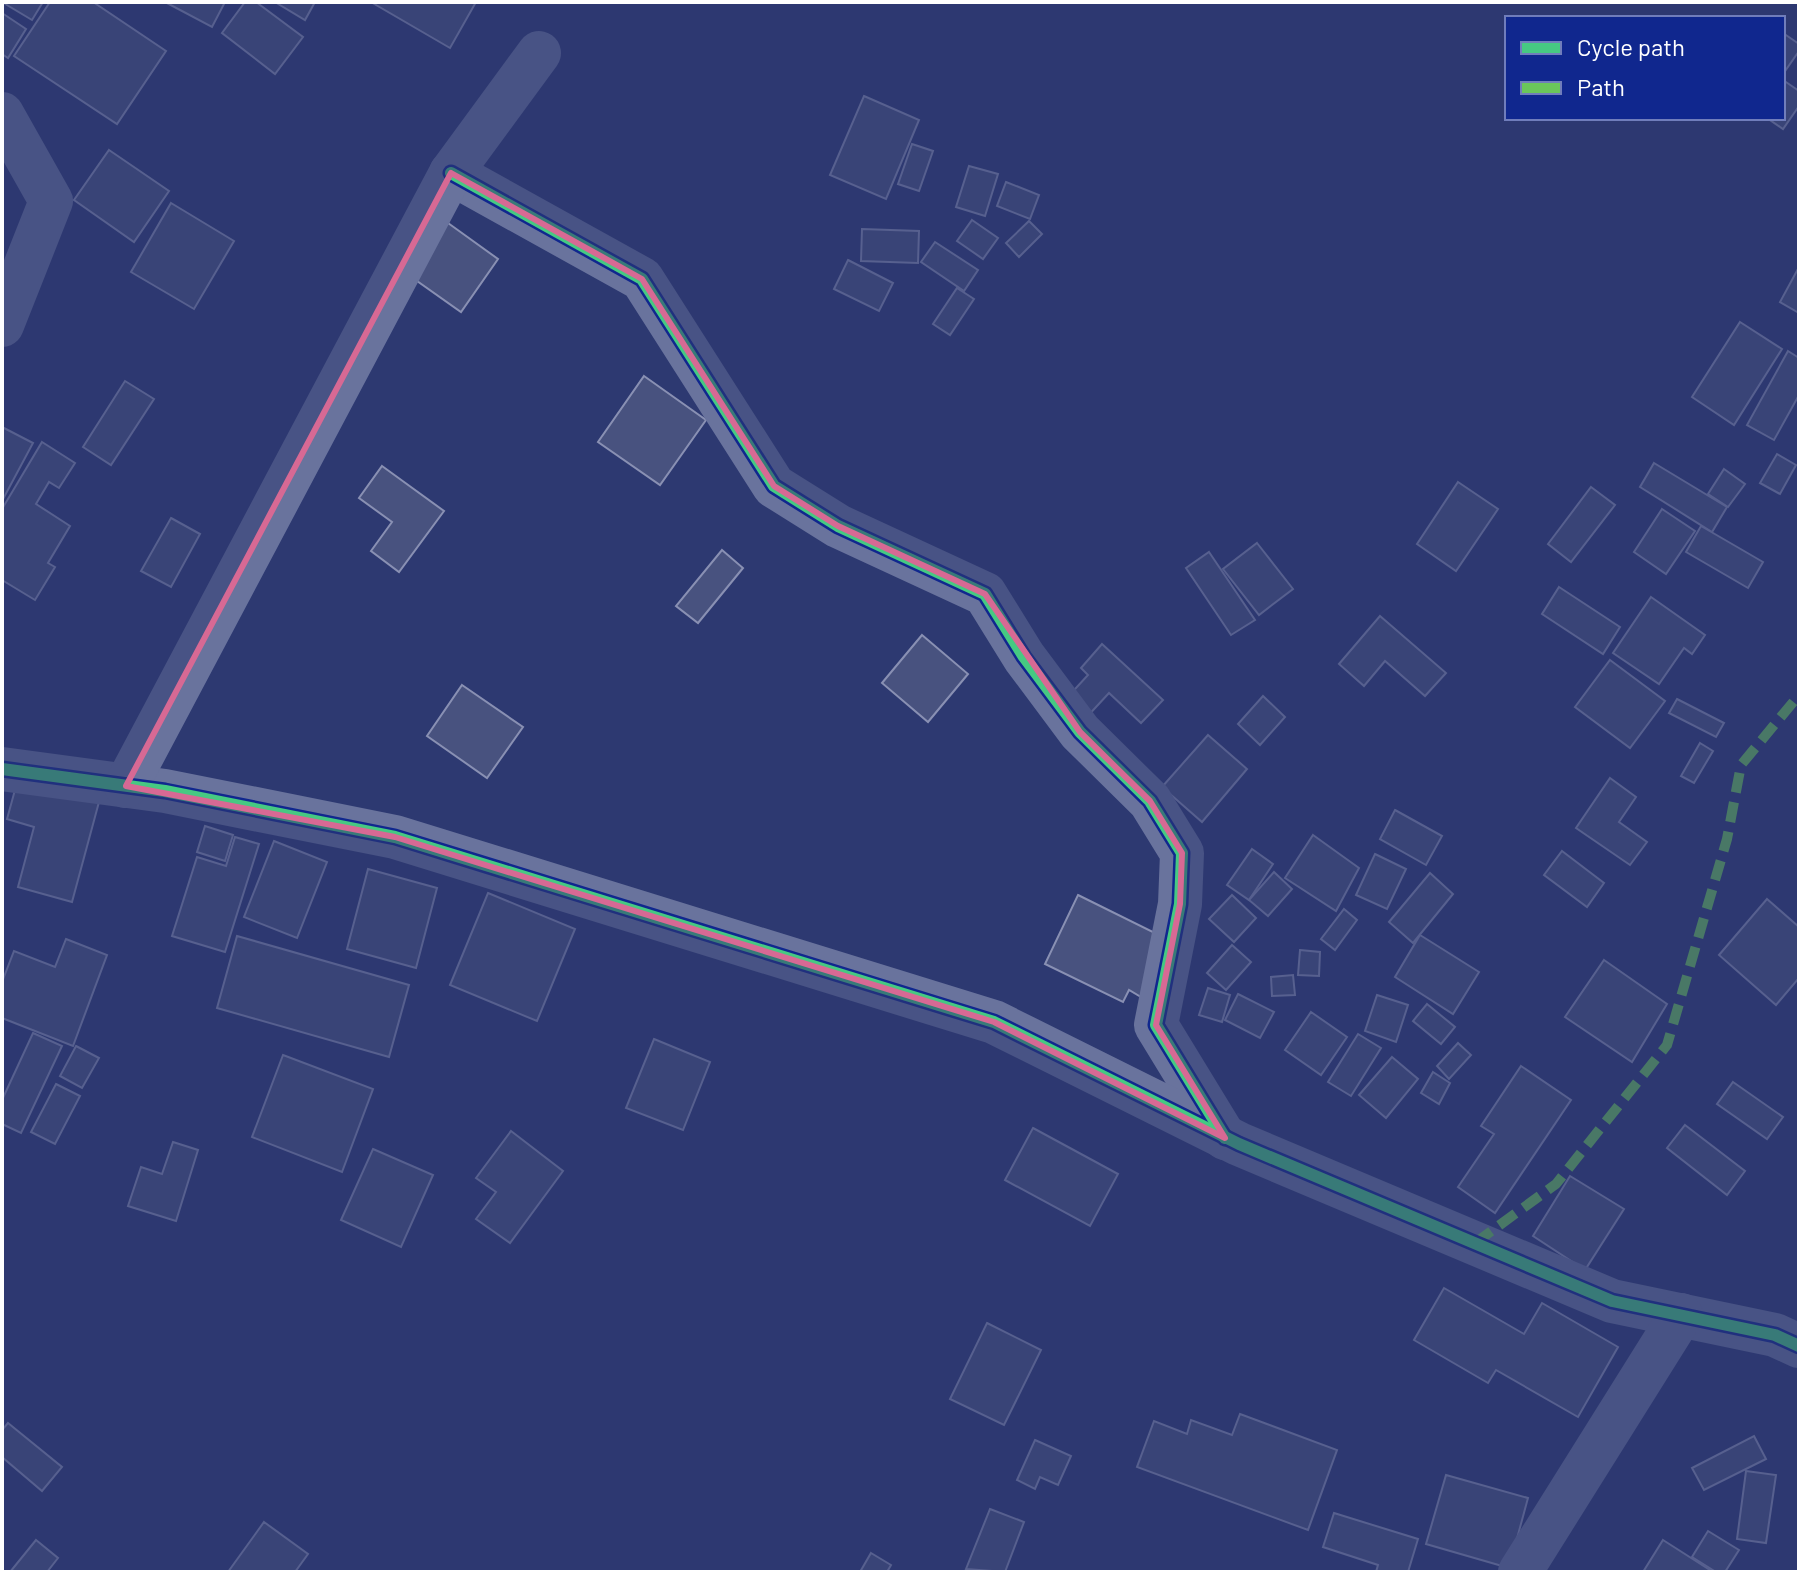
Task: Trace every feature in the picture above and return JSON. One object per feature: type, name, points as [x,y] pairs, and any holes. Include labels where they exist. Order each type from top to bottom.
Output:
[{"type":"street","points":[[126,786],[451,173],[539,53]]},
{"type":"street","points":[[2,114],[51,201],[2,325]]},
{"type":"street","points":[[451,173],[642,279],[774,486],[838,526],[985,594],[1024,657],[1080,732],[1150,801],[1182,853],[1180,904],[1156,1025],[1225,1138]]},
{"type":"street","points":[[2,769],[126,786],[395,837],[994,1022],[1225,1138],[1612,1301],[1775,1335],[1799,1346]]},
{"type":"street","points":[[1520,1572],[1681,1315]]},
{"type":"highlighted area","points":[[451,173],[642,279],[774,486],[838,526],[985,594],[1080,732],[1150,801],[1182,853],[1180,904],[1156,1025],[1225,1138],[994,1022],[395,837],[126,786]]},
{"type":"building","points":[[2,2],[43,2],[32,20]]},
{"type":"building","points":[[50,2],[93,2],[166,51],[117,124],[14,56]]},
{"type":"building","points":[[165,2],[225,2],[212,27]]},
{"type":"building","points":[[245,2],[256,2],[303,37],[275,74],[222,33]]},
{"type":"building","points":[[275,2],[315,2],[305,20]]},
{"type":"building","points":[[371,2],[476,2],[450,48]]},
{"type":"building","points":[[2,13],[26,29],[8,58],[2,54]]},
{"type":"building","points":[[1785,34],[1799,44],[1799,51],[1785,71]]},
{"type":"building","points":[[1785,81],[1799,91],[1799,106],[1783,129],[1770,120],[1785,120]]},
{"type":"building","points":[[864,96],[919,120],[886,199],[830,175]]},
{"type":"building","points":[[912,144],[933,151],[919,191],[898,184]]},
{"type":"building","points":[[109,150],[169,191],[134,242],[74,200]]},
{"type":"building","points":[[969,166],[998,174],[985,216],[956,207]]},
{"type":"building","points":[[1006,182],[1039,195],[1030,219],[997,206]]},
{"type":"building","points":[[171,203],[234,241],[194,309],[131,272]]},
{"type":"building","points":[[972,220],[998,238],[983,259],[957,241]]},
{"type":"building","points":[[1029,221],[1042,234],[1019,257],[1006,243]]},
{"type":"building","points":[[448,223],[498,259],[461,312],[410,276]]},
{"type":"building","points":[[862,229],[919,231],[918,263],[861,261]]},
{"type":"building","points":[[935,242],[978,270],[964,291],[921,262]]},
{"type":"building","points":[[848,260],[893,283],[879,311],[834,289]]},
{"type":"building","points":[[1799,267],[1799,313],[1780,302]]},
{"type":"building","points":[[957,288],[974,299],[950,335],[933,324]]},
{"type":"building","points":[[1740,322],[1782,349],[1734,425],[1692,397]]},
{"type":"building","points":[[1788,351],[1799,358],[1799,395],[1774,440],[1747,425]]},
{"type":"building","points":[[644,376],[706,420],[660,485],[598,442]]},
{"type":"building","points":[[125,381],[154,399],[111,465],[83,447]]},
{"type":"building","points":[[2,427],[33,443],[2,501]]},
{"type":"building","points":[[42,442],[75,463],[59,488],[49,482],[36,504],[70,526],[48,563],[55,567],[35,600],[2,580],[2,509]]},
{"type":"building","points":[[1777,454],[1796,465],[1780,494],[1760,483]]},
{"type":"building","points":[[1654,463],[1727,507],[1712,532],[1640,487]]},
{"type":"building","points":[[382,466],[444,511],[399,572],[371,551],[392,522],[359,498]]},
{"type":"building","points":[[1724,469],[1745,484],[1728,507],[1708,494]]},
{"type":"building","points":[[1458,482],[1498,509],[1456,571],[1417,544]]},
{"type":"building","points":[[1591,487],[1615,505],[1571,562],[1548,544]]},
{"type":"building","points":[[1662,509],[1695,531],[1666,574],[1634,552]]},
{"type":"building","points":[[171,518],[200,534],[171,587],[141,571]]},
{"type":"building","points":[[1701,526],[1763,562],[1748,588],[1686,552]]},
{"type":"building","points":[[1257,543],[1293,589],[1259,615],[1223,569]]},
{"type":"building","points":[[722,550],[743,568],[698,623],[676,606]]},
{"type":"building","points":[[1209,552],[1255,620],[1231,635],[1186,568]]},
{"type":"building","points":[[1559,587],[1620,627],[1603,654],[1542,614]]},
{"type":"building","points":[[1651,597],[1705,635],[1692,654],[1684,648],[1659,684],[1613,653]]},
{"type":"building","points":[[1380,616],[1446,673],[1425,696],[1385,661],[1364,686],[1339,664]]},
{"type":"building","points":[[922,635],[968,674],[928,722],[882,683]]},
{"type":"building","points":[[1102,644],[1163,700],[1141,723],[1109,693],[1084,720],[1064,701],[1088,675],[1081,668]]},
{"type":"building","points":[[1610,660],[1665,701],[1630,748],[1575,707]]},
{"type":"building","points":[[462,685],[523,727],[487,778],[427,736]]},
{"type":"building","points":[[1263,696],[1285,717],[1260,745],[1238,724]]},
{"type":"building","points":[[1677,699],[1724,723],[1716,737],[1669,713]]},
{"type":"building","points":[[1208,735],[1247,769],[1202,822],[1162,787]]},
{"type":"building","points":[[1700,743],[1713,751],[1694,783],[1681,776]]},
{"type":"building","points":[[1610,778],[1636,797],[1619,822],[1647,842],[1630,865],[1576,828]]},
{"type":"building","points":[[18,779],[99,802],[72,902],[18,887],[34,827],[7,819]]},
{"type":"building","points":[[1395,810],[1442,836],[1426,865],[1380,839]]},
{"type":"building","points":[[205,826],[233,835],[225,861],[197,852]]},
{"type":"building","points":[[1313,835],[1359,868],[1336,911],[1285,878]]},
{"type":"building","points":[[235,837],[259,844],[225,952],[172,936],[197,857],[226,866]]},
{"type":"building","points":[[274,841],[327,862],[297,938],[244,917]]},
{"type":"building","points":[[1252,849],[1273,864],[1249,900],[1227,885]]},
{"type":"building","points":[[1562,851],[1604,883],[1587,907],[1544,875]]},
{"type":"building","points":[[1375,854],[1406,869],[1387,909],[1356,895]]},
{"type":"building","points":[[368,869],[437,888],[416,968],[347,949]]},
{"type":"building","points":[[1274,872],[1292,889],[1268,916],[1249,900]]},
{"type":"building","points":[[1430,873],[1453,894],[1413,943],[1389,922]]},
{"type":"building","points":[[488,893],[575,929],[537,1021],[450,985]]},
{"type":"building","points":[[1078,895],[1159,935],[1141,997],[1129,990],[1123,1002],[1045,964]]},
{"type":"building","points":[[1232,895],[1256,918],[1234,942],[1209,919]]},
{"type":"building","points":[[1767,899],[1799,927],[1799,978],[1776,1005],[1719,955]]},
{"type":"building","points":[[1344,909],[1357,920],[1335,950],[1321,939]]},
{"type":"building","points":[[1420,935],[1479,972],[1453,1014],[1395,977]]},
{"type":"building","points":[[237,936],[409,985],[389,1057],[217,1008]]},
{"type":"building","points":[[66,939],[107,955],[73,1046],[2,1018],[2,982],[14,951],[55,967]]},
{"type":"building","points":[[1232,945],[1251,962],[1226,990],[1207,973]]},
{"type":"building","points":[[1300,950],[1320,952],[1319,976],[1298,975]]},
{"type":"building","points":[[1604,960],[1667,1004],[1632,1062],[1565,1017]]},
{"type":"building","points":[[1293,975],[1295,995],[1272,996],[1271,977]]},
{"type":"building","points":[[1208,988],[1230,995],[1222,1022],[1199,1015]]},
{"type":"building","points":[[1238,994],[1274,1012],[1260,1038],[1225,1020]]},
{"type":"building","points":[[1377,995],[1408,1005],[1396,1042],[1365,1031]]},
{"type":"building","points":[[1427,1004],[1455,1027],[1441,1044],[1413,1021]]},
{"type":"building","points":[[1311,1012],[1347,1037],[1321,1075],[1285,1050]]},
{"type":"building","points":[[33,1033],[62,1046],[21,1133],[2,1124],[2,1100]]},
{"type":"building","points":[[1358,1034],[1381,1048],[1351,1096],[1328,1082]]},
{"type":"building","points":[[654,1039],[710,1062],[683,1130],[626,1108]]},
{"type":"building","points":[[1458,1043],[1471,1055],[1449,1079],[1437,1066]]},
{"type":"building","points":[[76,1046],[99,1058],[82,1088],[60,1076]]},
{"type":"building","points":[[283,1055],[373,1089],[342,1172],[252,1137]]},
{"type":"building","points":[[1392,1057],[1418,1079],[1386,1118],[1359,1095]]},
{"type":"building","points":[[1521,1066],[1571,1100],[1495,1213],[1458,1187],[1494,1134],[1481,1126]]},
{"type":"building","points":[[1433,1072],[1450,1083],[1439,1104],[1421,1093]]},
{"type":"building","points":[[1733,1082],[1783,1117],[1767,1139],[1717,1104]]},
{"type":"building","points":[[56,1084],[80,1096],[55,1144],[31,1132]]},
{"type":"building","points":[[1685,1125],[1745,1171],[1727,1195],[1667,1148]]},
{"type":"building","points":[[1033,1128],[1118,1174],[1090,1226],[1005,1180]]},
{"type":"building","points":[[511,1131],[563,1171],[510,1243],[476,1219],[496,1192],[476,1178]]},
{"type":"building","points":[[173,1142],[198,1150],[176,1221],[128,1206],[141,1167],[162,1174]]},
{"type":"building","points":[[373,1149],[433,1175],[401,1247],[341,1220]]},
{"type":"building","points":[[1570,1176],[1624,1209],[1585,1270],[1533,1236]]},
{"type":"building","points":[[1444,1288],[1524,1334],[1542,1303],[1618,1347],[1578,1417],[1496,1370],[1488,1383],[1414,1340]]},
{"type":"building","points":[[987,1323],[1041,1350],[1004,1425],[950,1399]]},
{"type":"building","points":[[1240,1414],[1337,1450],[1308,1530],[1137,1467],[1154,1421],[1187,1434],[1191,1420],[1232,1435]]},
{"type":"building","points":[[8,1423],[62,1467],[42,1491],[2,1457],[2,1430]]},
{"type":"building","points":[[1754,1436],[1766,1459],[1704,1490],[1692,1468]]},
{"type":"building","points":[[1035,1440],[1071,1456],[1058,1485],[1040,1477],[1035,1489],[1017,1480]]},
{"type":"building","points":[[1746,1471],[1776,1475],[1766,1543],[1737,1539]]},
{"type":"building","points":[[1446,1475],[1528,1498],[1509,1568],[1426,1544]]},
{"type":"building","points":[[990,1509],[1024,1522],[1005,1572],[966,1569]]},
{"type":"building","points":[[1334,1513],[1418,1539],[1408,1572],[1376,1572],[1378,1565],[1323,1547]]},
{"type":"building","points":[[264,1522],[308,1554],[295,1572],[228,1572]]},
{"type":"building","points":[[1708,1531],[1739,1550],[1725,1572],[1716,1572],[1692,1557]]},
{"type":"building","points":[[36,1540],[58,1558],[47,1572],[10,1572]]},
{"type":"building","points":[[1663,1540],[1713,1572],[1643,1572]]},
{"type":"building","points":[[871,1553],[891,1565],[887,1572],[860,1572]]},
{"type":"marked path","points":[[1475,1243],[1556,1184],[1667,1045],[1727,839],[1741,765],[1799,695]]},
{"type":"cycle path","points":[[451,173],[642,279],[774,486],[838,526],[985,594],[1024,657],[1080,732],[1150,801],[1182,853],[1180,904],[1156,1025],[1225,1138]]},
{"type":"cycle path","points":[[2,769],[165,791],[395,837],[994,1022],[1239,1144],[1612,1301],[1775,1335],[1799,1346]]}]
